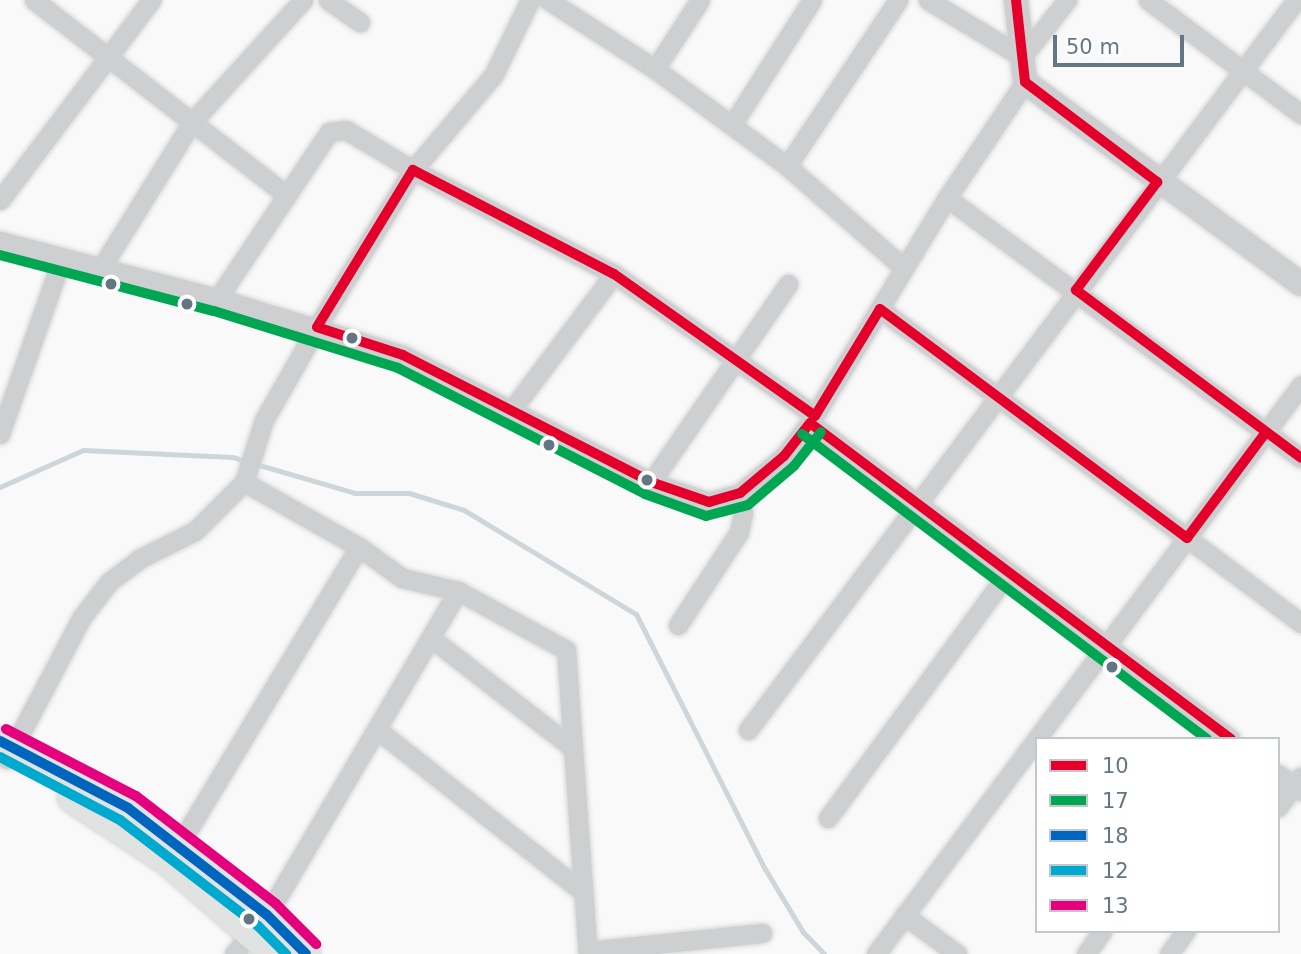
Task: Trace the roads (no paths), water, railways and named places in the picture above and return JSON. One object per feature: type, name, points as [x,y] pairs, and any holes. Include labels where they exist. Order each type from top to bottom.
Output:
[{"type":"main road","points":[[5,751],[122,827],[174,853],[251,934],[274,954]]},
{"type":"main road","points":[[251,934],[306,954]]},
{"type":"street","points":[[34,0],[286,195]]},
{"type":"street","points":[[0,200],[151,0]]},
{"type":"street","points":[[101,268],[192,122],[303,0]]},
{"type":"street","points":[[328,0],[360,22]]},
{"type":"street","points":[[5,751],[82,617],[109,582],[139,559],[195,531],[244,482],[264,420],[317,327],[413,170],[494,74],[530,0]]},
{"type":"street","points":[[548,0],[655,69],[787,166],[904,268]]},
{"type":"street","points":[[655,69],[700,0]]},
{"type":"street","points":[[732,125],[812,0]]},
{"type":"street","points":[[787,166],[898,0]]},
{"type":"street","points":[[928,0],[1023,69],[1157,182],[1301,284]]},
{"type":"street","points":[[1016,0],[1023,69]]},
{"type":"street","points":[[0,241],[218,298],[403,355],[651,482],[709,502],[740,492],[784,456],[812,420],[1067,0]]},
{"type":"street","points":[[1148,0],[1301,114]]},
{"type":"street","points":[[748,730],[1296,0]]},
{"type":"street","points":[[218,298],[329,132],[335,130],[362,137],[413,170],[614,274],[736,360],[918,505],[1228,737]]},
{"type":"street","points":[[947,198],[1076,290],[1301,458]]},
{"type":"street","points":[[0,434],[62,258]]},
{"type":"street","points":[[510,412],[614,274]]},
{"type":"street","points":[[651,482],[788,285]]},
{"type":"street","points":[[880,309],[1301,623]]},
{"type":"street","points":[[1041,737],[1106,645],[1301,385]]},
{"type":"street","points":[[244,482],[359,547],[402,578],[458,591],[566,650],[588,953],[711,946],[762,933]]},
{"type":"street","points":[[678,625],[739,531],[743,513],[740,492]]},
{"type":"street","points":[[174,853],[359,547]]},
{"type":"street","points":[[828,818],[1009,572]]},
{"type":"street","points":[[251,934],[379,731],[458,591]]},
{"type":"street","points":[[431,638],[573,748]]},
{"type":"street","points":[[379,731],[583,892]]},
{"type":"street","points":[[876,954],[1033,748]]},
{"type":"street","points":[[1280,775],[1299,784],[1280,805]]},
{"type":"street","points":[[904,915],[957,954]]},
{"type":"street","points":[[1086,954],[1101,933]]},
{"type":"street","points":[[1169,954],[1185,933]]},
{"type":"waterway","points":[[0,487],[83,450],[232,457],[355,493],[409,493],[464,510],[636,614],[765,869],[803,932],[824,954]]}]
